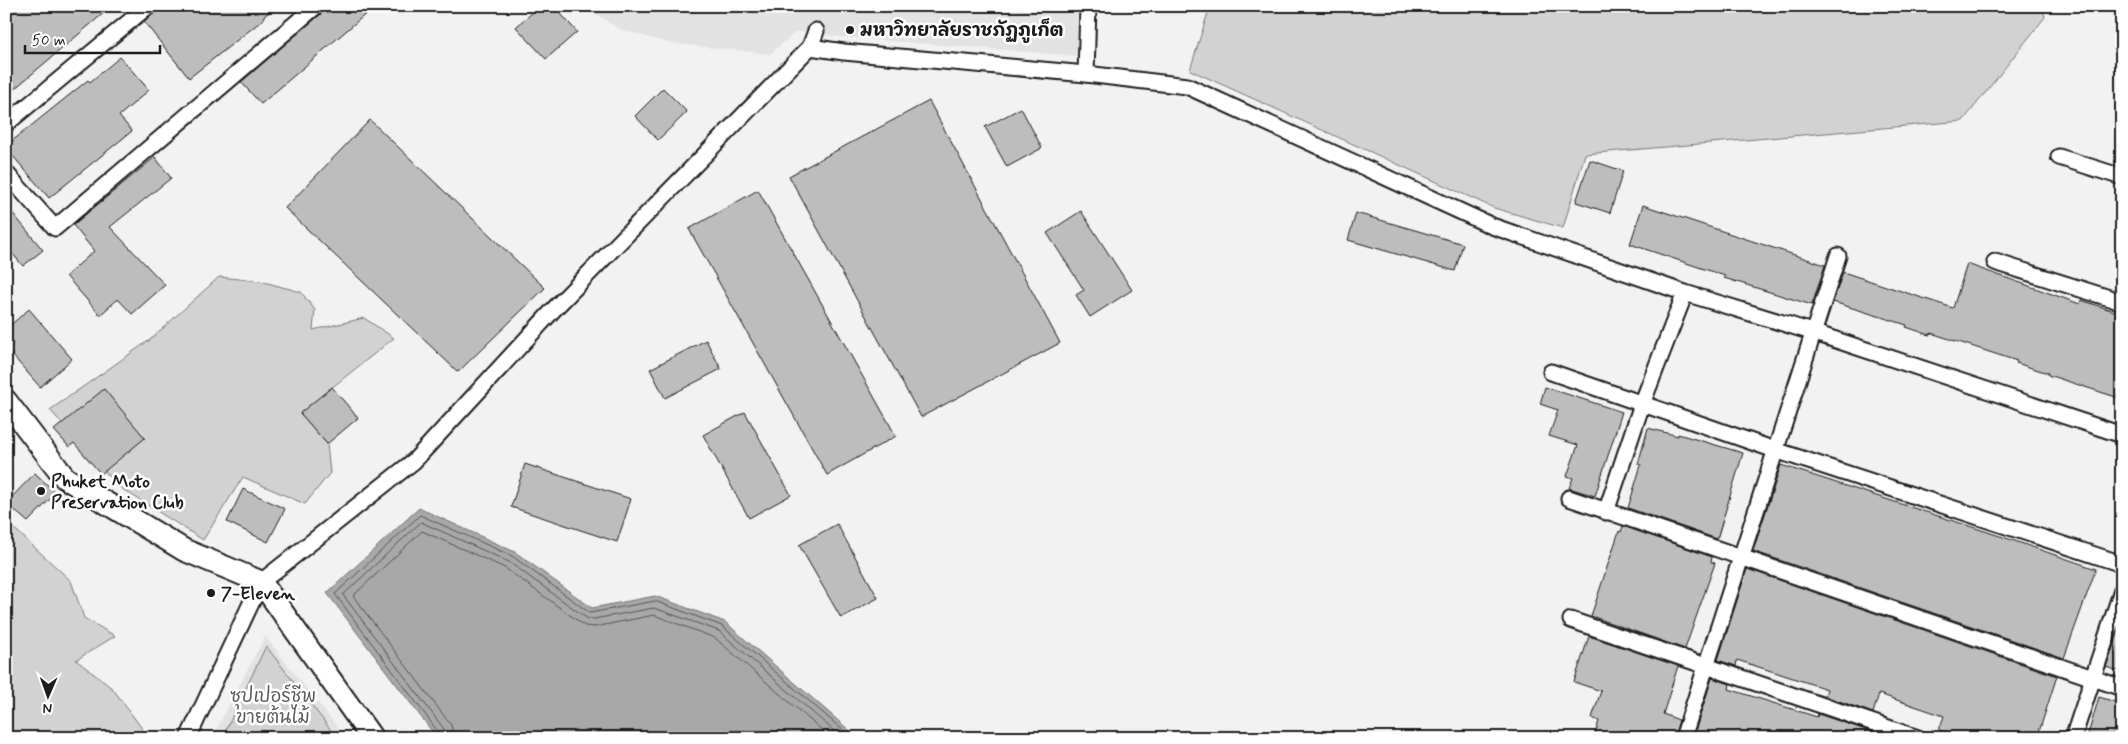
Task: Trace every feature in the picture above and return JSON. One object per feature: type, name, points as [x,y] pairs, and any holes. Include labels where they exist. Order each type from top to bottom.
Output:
[{"type":"street","points":[[6,124],[148,6]]},
{"type":"street","points":[[6,173],[55,228],[316,6]]},
{"type":"street","points":[[1086,74],[1088,6]]},
{"type":"street","points":[[188,738],[261,582],[414,461],[563,300],[810,47],[816,31]]},
{"type":"street","points":[[810,47],[844,52],[1086,74],[1187,86],[1492,226],[1685,293],[1812,332],[2122,435]]},
{"type":"street","points":[[2059,157],[2122,177]]},
{"type":"street","points":[[1683,738],[1838,256]]},
{"type":"street","points":[[1995,262],[2122,302]]},
{"type":"street","points":[[1606,512],[1642,404],[1685,293]]},
{"type":"street","points":[[1551,372],[1775,450],[2122,564]]},
{"type":"street","points":[[6,401],[65,478],[184,550],[261,582],[372,738]]},
{"type":"street","points":[[1569,498],[2122,688]]},
{"type":"street","points":[[2074,738],[2122,590]]},
{"type":"street","points":[[1571,620],[1918,738]]},
{"type":"shaded area","name":"มหาวิทยาลัยราชภัฏภูเก็ต","points":[[584,6],[1077,6],[1077,56],[831,36],[816,31],[796,32],[770,54],[668,43],[619,29]]},
{"type":"shaded area","name":"ซุปเปอร์ชีพ ขายต้นไม้","points":[[265,636],[346,738],[212,738]]},
{"type":"green space","points":[[1210,6],[2042,6],[2045,17],[1963,121],[1585,154],[1563,228],[1494,208],[1190,70]]},
{"type":"green space","points":[[219,277],[260,281],[301,292],[315,310],[313,330],[364,318],[394,338],[300,413],[327,444],[330,473],[305,504],[243,477],[203,540],[119,487],[50,410],[151,339]]},
{"type":"green space","points":[[6,521],[71,581],[84,618],[115,636],[76,660],[113,689],[149,738],[6,738],[8,708],[6,704]]},
{"type":"green space","name":"ซุปเปอร์ชีพ ขายต้นไม้","points":[[266,646],[337,738],[222,738]]},
{"type":"water","points":[[419,508],[515,552],[592,608],[655,596],[725,622],[858,738],[437,738],[327,593]]},
{"type":"building","points":[[6,6],[112,6],[6,96]]},
{"type":"building","points":[[163,6],[277,6],[263,17],[264,19],[189,78],[144,22]]},
{"type":"building","points":[[325,6],[375,6],[261,104],[241,82],[322,13]]},
{"type":"building","points":[[540,6],[554,6],[577,32],[546,59],[516,27]]},
{"type":"building","points":[[120,57],[149,90],[119,116],[132,131],[49,198],[6,146],[88,80],[90,82]]},
{"type":"building","points":[[663,88],[687,112],[658,140],[635,116]]},
{"type":"building","points":[[929,101],[1060,343],[921,417],[789,176]]},
{"type":"building","points":[[1021,108],[1042,148],[1007,167],[985,127]]},
{"type":"building","points":[[370,120],[545,288],[458,372],[285,208]]},
{"type":"building","points":[[155,157],[171,178],[110,227],[165,285],[132,314],[118,299],[100,315],[66,276],[94,251],[73,225]]},
{"type":"building","points":[[1590,160],[1623,171],[1610,213],[1576,202]]},
{"type":"building","points":[[758,190],[896,436],[827,475],[689,229]]},
{"type":"building","points":[[6,205],[43,250],[23,266],[6,246]]},
{"type":"building","points":[[1643,205],[1825,265],[1812,305],[1724,278],[1725,276],[1630,244]]},
{"type":"building","points":[[1081,211],[1132,290],[1090,317],[1076,295],[1084,290],[1047,233]]},
{"type":"building","points":[[1356,213],[1463,244],[1455,271],[1348,240]]},
{"type":"building","points":[[1967,264],[2080,304],[2081,300],[2117,312],[2115,316],[2122,318],[2122,399],[2048,375],[2048,373],[2016,363],[2017,361],[1931,333],[1930,335],[1906,327],[1907,325],[1833,302],[1843,272],[1953,308]]},
{"type":"building","points":[[29,309],[72,359],[40,387],[6,348],[6,329]]},
{"type":"building","points":[[706,340],[721,369],[665,398],[650,369]]},
{"type":"building","points":[[332,387],[358,418],[327,444],[300,413]]},
{"type":"building","points":[[1545,387],[1622,412],[1595,496],[1569,488],[1573,478],[1567,476],[1578,445],[1549,436],[1558,410],[1540,404]]},
{"type":"building","points":[[104,389],[145,438],[101,474],[74,443],[69,447],[54,430]]},
{"type":"building","points":[[745,412],[791,495],[749,518],[703,435]]},
{"type":"building","points":[[1648,428],[1678,436],[1678,434],[1743,453],[1717,539],[1628,508],[1641,465],[1638,464]]},
{"type":"building","points":[[525,464],[631,499],[617,542],[511,507]]},
{"type":"building","points":[[1781,465],[2096,569],[2064,658],[1753,551]]},
{"type":"building","points":[[35,473],[56,493],[28,522],[6,503]]},
{"type":"building","points":[[243,489],[285,509],[268,542],[227,522]]},
{"type":"building","points":[[837,524],[878,598],[841,618],[799,545]]},
{"type":"building","points":[[1623,526],[1712,557],[1711,562],[1715,563],[1685,649],[1591,616],[1619,531],[1621,532]]},
{"type":"building","points":[[1747,569],[2057,676],[2037,738],[1962,738],[1939,730],[1944,716],[1879,694],[1873,713],[1825,696],[1827,689],[1737,660],[1736,666],[1718,660]]},
{"type":"building","points":[[2120,628],[2122,629],[2122,672],[2106,667]]},
{"type":"building","points":[[1589,636],[1678,666],[1663,714],[1679,720],[1674,738],[1666,738],[1653,733],[1651,738],[1607,738],[1595,734],[1599,721],[1592,718],[1601,691],[1574,682]]},
{"type":"building","points":[[1712,678],[1730,684],[1729,689],[1817,717],[1818,714],[1866,730],[1864,738],[1693,738]]},
{"type":"building","points":[[2099,697],[2122,704],[2122,738],[2087,738]]},
{"type":"place","name":"มหาวิทยาลัยราชภัฏภูเก็ต","points":[[850,30]]},
{"type":"place","name":"Phuket Moto Preservation Club","points":[[41,491]]},
{"type":"place","name":"7-Eleven","points":[[211,593]]}]
